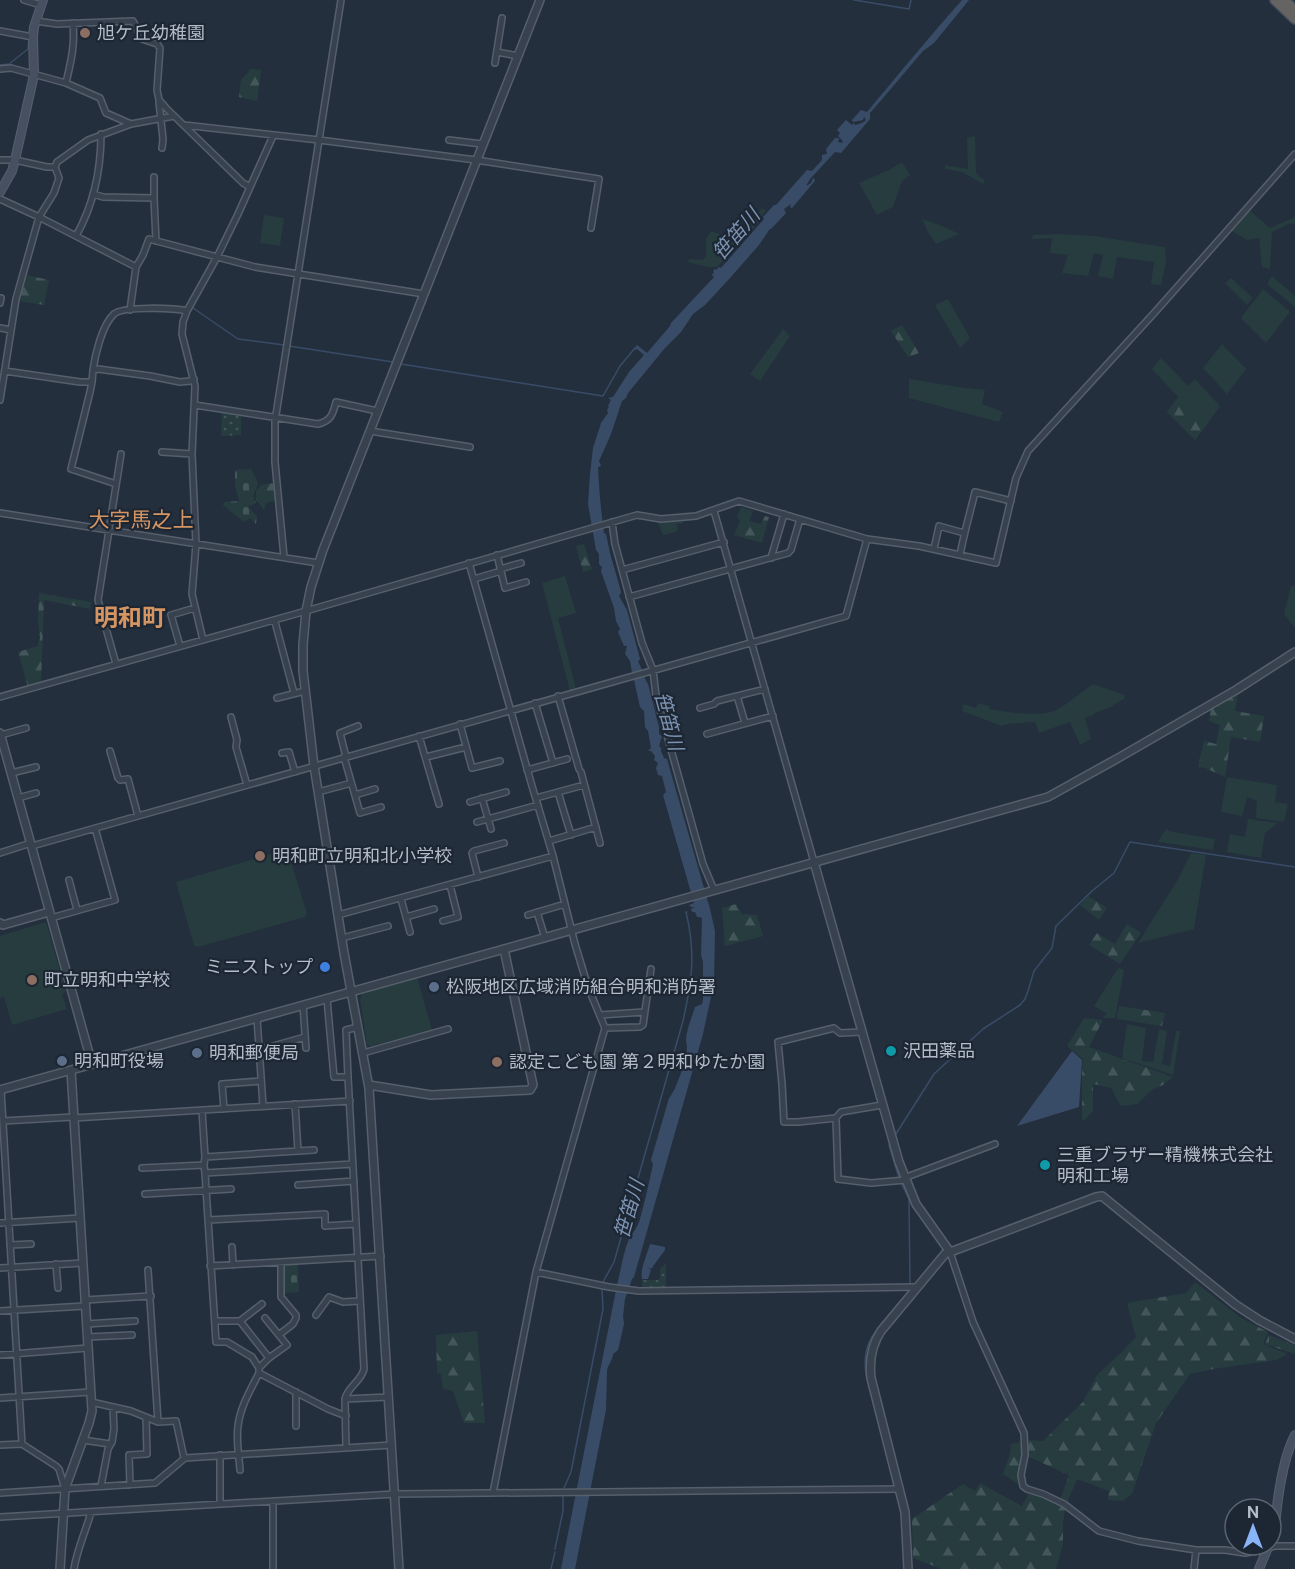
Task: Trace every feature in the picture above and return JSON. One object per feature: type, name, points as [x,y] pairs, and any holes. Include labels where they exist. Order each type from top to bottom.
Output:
[{"type":"highway","points":[[1275,0],[1295,19]]},
{"type":"highway","points":[[1284,0],[1295,10]]},
{"type":"main road","points":[[0,192],[12,171],[34,75],[33,37],[42,2]]},
{"type":"main road","points":[[1279,1497],[1290,1445],[1295,1436]]},
{"type":"street","points":[[24,0],[42,2]]},
{"type":"street","points":[[284,557],[275,462],[276,417],[341,0]]},
{"type":"street","points":[[399,1569],[369,1085],[314,766],[305,691],[303,645],[306,611],[318,563],[540,0]]},
{"type":"street","points":[[495,63],[502,18]]},
{"type":"street","points":[[36,21],[57,24],[133,21],[142,39],[157,44],[160,48],[157,90],[162,148]]},
{"type":"street","points":[[66,83],[74,52],[73,23]]},
{"type":"street","points":[[0,31],[33,37]]},
{"type":"street","points":[[497,52],[518,56]]},
{"type":"street","points":[[0,69],[11,68],[66,83],[100,98],[106,112],[131,124]]},
{"type":"street","points":[[159,100],[243,183],[250,187]]},
{"type":"street","points":[[0,400],[16,299],[39,217],[54,193],[59,178],[55,167],[57,162],[88,140],[101,134],[131,124],[174,116]]},
{"type":"street","points":[[184,125],[476,160],[599,179],[591,228]]},
{"type":"street","points":[[76,234],[87,214],[99,170],[101,134]]},
{"type":"street","points":[[204,640],[192,594],[196,544],[192,454],[195,405],[194,379],[182,334],[183,322],[217,257],[273,136]]},
{"type":"street","points":[[449,140],[482,144]]},
{"type":"street","points":[[0,697],[638,515],[661,519],[696,516],[739,501],[867,539],[934,549],[996,563],[1016,478],[1028,451],[1169,297],[1295,154]]},
{"type":"street","points":[[0,160],[15,160],[55,167]]},
{"type":"street","points":[[153,177],[156,241]]},
{"type":"street","points":[[93,194],[103,197],[154,198]]},
{"type":"street","points":[[0,199],[76,234],[135,266]]},
{"type":"street","points":[[130,308],[135,266],[143,255],[148,239],[255,267],[424,294]]},
{"type":"street","points":[[0,303],[1,298]]},
{"type":"street","points":[[116,484],[71,469],[88,403],[94,357],[99,344],[116,312],[130,308],[187,311]]},
{"type":"street","points":[[0,328],[11,330]]},
{"type":"street","points":[[5,370],[92,382]]},
{"type":"street","points":[[93,370],[150,376],[180,382],[194,379]]},
{"type":"street","points":[[195,405],[318,424],[329,420],[336,402],[377,411]]},
{"type":"street","points":[[369,431],[470,447]]},
{"type":"street","points":[[162,452],[192,454]]},
{"type":"street","points":[[116,664],[98,600],[121,454]]},
{"type":"street","points":[[960,555],[975,492],[1011,501]]},
{"type":"street","points":[[714,511],[902,1180],[950,1252],[973,1322],[1024,1433],[1025,1455],[1021,1475],[1023,1486],[1064,1504],[1099,1531],[1113,1536],[1196,1550],[1223,1550]]},
{"type":"street","points":[[0,513],[318,563]]},
{"type":"street","points":[[771,558],[784,514]]},
{"type":"street","points":[[629,597],[788,553],[791,550],[800,519]]},
{"type":"street","points":[[612,522],[615,544],[651,670],[656,696],[703,864],[714,890]]},
{"type":"street","points":[[934,549],[939,526],[964,533]]},
{"type":"street","points":[[0,853],[846,616],[867,539]]},
{"type":"street","points":[[622,570],[724,542]]},
{"type":"street","points":[[497,555],[505,588],[526,582]]},
{"type":"street","points":[[469,563],[549,841],[572,930],[591,993],[605,1028],[536,1272],[493,1493]]},
{"type":"street","points":[[474,579],[522,563]]},
{"type":"street","points":[[180,646],[171,615],[195,608]]},
{"type":"street","points":[[275,622],[294,693]]},
{"type":"street","points":[[22,1444],[10,1245],[3,1174],[3,1121],[0,1090],[1048,797],[1236,690],[1295,652]]},
{"type":"street","points":[[700,708],[765,689]]},
{"type":"street","points":[[277,698],[305,691]]},
{"type":"street","points":[[558,696],[600,843]]},
{"type":"street","points":[[737,696],[745,723]]},
{"type":"street","points":[[536,703],[553,763]]},
{"type":"street","points":[[707,734],[773,716]]},
{"type":"street","points":[[231,717],[237,740],[236,747],[247,785]]},
{"type":"street","points":[[460,724],[472,768],[500,761]]},
{"type":"street","points":[[358,726],[340,732],[360,813],[381,807]]},
{"type":"street","points":[[26,728],[0,734],[92,1064]]},
{"type":"street","points":[[419,736],[439,804]]},
{"type":"street","points":[[426,757],[466,747]]},
{"type":"street","points":[[110,751],[118,778],[128,779],[138,816]]},
{"type":"street","points":[[282,753],[290,752],[295,772]]},
{"type":"street","points":[[527,770],[567,759]]},
{"type":"street","points":[[11,773],[36,767]]},
{"type":"street","points":[[318,792],[348,784]]},
{"type":"street","points":[[477,822],[558,792],[584,785]]},
{"type":"street","points":[[355,795],[375,789]]},
{"type":"street","points":[[470,802],[506,792]]},
{"type":"street","points":[[558,792],[571,835]]},
{"type":"street","points":[[18,798],[36,793]]},
{"type":"street","points":[[482,798],[491,829]]},
{"type":"street","points":[[549,841],[596,827]]},
{"type":"street","points":[[0,922],[3,925],[115,900],[95,828]]},
{"type":"street","points":[[478,877],[472,853],[504,843]]},
{"type":"street","points":[[338,915],[553,856]]},
{"type":"street","points":[[69,880],[77,910]]},
{"type":"street","points":[[443,921],[458,917],[450,885]]},
{"type":"street","points":[[400,899],[410,932]]},
{"type":"street","points":[[528,915],[565,904]]},
{"type":"street","points":[[406,917],[434,909]]},
{"type":"street","points":[[537,912],[545,938]]},
{"type":"street","points":[[342,938],[388,926]]},
{"type":"street","points":[[369,1085],[431,1095],[530,1090],[533,1086],[504,949]]},
{"type":"street","points":[[605,1028],[643,1025],[651,969]]},
{"type":"street","points":[[591,993],[649,983]]},
{"type":"street","points":[[327,999],[334,1077],[348,1077]]},
{"type":"street","points":[[303,1005],[306,1048]]},
{"type":"street","points":[[600,1015],[644,1012]]},
{"type":"street","points":[[257,1018],[263,1106]]},
{"type":"street","points":[[346,1448],[345,1399],[348,1390],[362,1376],[364,1369],[346,1030],[358,1027]]},
{"type":"street","points":[[862,1032],[840,1033],[834,1028],[778,1042],[784,1122],[836,1118],[841,1113],[882,1106]]},
{"type":"street","points":[[363,1053],[448,1029]]},
{"type":"street","points":[[259,1050],[305,1037]]},
{"type":"street","points":[[60,1569],[65,1489],[91,1416],[71,1070]]},
{"type":"street","points":[[224,1108],[222,1084],[261,1081]]},
{"type":"street","points":[[3,1121],[350,1101]]},
{"type":"street","points":[[295,1104],[298,1151]]},
{"type":"street","points":[[202,1110],[216,1342],[227,1342],[252,1357],[259,1370],[296,1392],[345,1416]]},
{"type":"street","points":[[836,1118],[838,1179],[871,1183],[902,1180],[995,1144]]},
{"type":"street","points":[[205,1157],[314,1150]]},
{"type":"street","points":[[205,1173],[353,1164]]},
{"type":"street","points":[[142,1168],[204,1165]]},
{"type":"street","points":[[298,1185],[354,1180]]},
{"type":"street","points":[[145,1194],[231,1189]]},
{"type":"street","points":[[908,1569],[905,1512],[873,1397],[870,1358],[881,1331],[912,1287],[950,1252],[1102,1196],[1236,1305],[1295,1339]]},
{"type":"street","points":[[208,1220],[325,1214],[326,1226],[356,1224]]},
{"type":"street","points":[[0,1223],[80,1218]]},
{"type":"street","points":[[10,1245],[31,1244]]},
{"type":"street","points":[[232,1247],[233,1265]]},
{"type":"street","points":[[210,1266],[381,1256]]},
{"type":"street","points":[[0,1268],[83,1263]]},
{"type":"street","points":[[280,1335],[296,1318],[281,1297],[281,1263]]},
{"type":"street","points":[[56,1264],[58,1288]]},
{"type":"street","points":[[148,1270],[158,1422]]},
{"type":"street","points":[[536,1272],[609,1287],[637,1290],[912,1287]]},
{"type":"street","points":[[0,1311],[151,1296]]},
{"type":"street","points":[[316,1315],[329,1297],[343,1302],[360,1301]]},
{"type":"street","points":[[215,1321],[240,1321],[262,1304]]},
{"type":"street","points":[[240,1470],[238,1425],[245,1400],[259,1370],[269,1358],[287,1345],[266,1318]]},
{"type":"street","points":[[86,1324],[135,1321]]},
{"type":"street","points":[[240,1321],[269,1358]]},
{"type":"street","points":[[87,1338],[132,1335]]},
{"type":"street","points":[[0,1355],[88,1348]]},
{"type":"street","points":[[0,1398],[91,1392]]},
{"type":"street","points":[[296,1392],[296,1426]]},
{"type":"street","points":[[345,1399],[389,1397]]},
{"type":"street","points":[[91,1402],[131,1411],[158,1422],[176,1421],[184,1458]]},
{"type":"street","points":[[101,1486],[114,1429],[113,1407]]},
{"type":"street","points":[[130,1485],[129,1455],[147,1454],[146,1417]]},
{"type":"street","points":[[83,1440],[110,1444]]},
{"type":"street","points":[[0,1445],[22,1444],[56,1466],[65,1489]]},
{"type":"street","points":[[0,1493],[155,1483],[184,1458],[392,1445]]},
{"type":"street","points":[[220,1455],[220,1504]]},
{"type":"street","points":[[0,1517],[395,1494],[897,1489]]},
{"type":"street","points":[[273,1501],[273,1569]]},
{"type":"street","points":[[74,1569],[91,1512]]},
{"type":"street","points":[[1194,1569],[1196,1550]]},
{"type":"green space","points":[[251,69],[261,70],[257,101],[239,97],[241,80]]},
{"type":"green space","points":[[975,136],[976,173],[985,181],[983,184],[962,172],[945,169],[945,165],[968,169],[967,138]]},
{"type":"green space","points":[[902,162],[910,175],[902,181],[893,207],[877,215],[859,183]]},
{"type":"green space","points":[[762,208],[766,211],[762,219],[717,267],[688,262],[689,259],[702,260],[706,257],[706,239],[711,231],[727,237],[735,244]]},
{"type":"green space","points":[[1249,210],[1270,228],[1295,217],[1295,223],[1292,225],[1290,223],[1272,232],[1270,269],[1262,267],[1259,238],[1247,240],[1230,230]]},
{"type":"green space","points":[[264,215],[284,218],[280,246],[260,243]]},
{"type":"green space","points":[[922,219],[941,226],[959,234],[936,244]]},
{"type":"green space","points":[[1033,235],[1094,236],[1165,247],[1166,263],[1161,285],[1151,284],[1154,262],[1117,257],[1113,279],[1098,276],[1103,255],[1094,253],[1088,276],[1062,273],[1068,255],[1050,253],[1052,238],[1032,239]]},
{"type":"green space","points":[[27,275],[49,280],[44,305],[19,301]]},
{"type":"green space","points":[[1272,276],[1295,296],[1295,307],[1267,284]]},
{"type":"green space","points":[[1231,278],[1253,298],[1247,305],[1225,283]]},
{"type":"green space","points":[[1263,289],[1290,312],[1266,343],[1241,318]]},
{"type":"green space","points":[[948,299],[970,338],[960,348],[935,305]]},
{"type":"green space","points":[[902,325],[919,353],[908,357],[891,331]]},
{"type":"green space","points":[[783,329],[790,336],[760,381],[750,374]]},
{"type":"green space","points":[[1222,344],[1246,369],[1227,394],[1203,368]]},
{"type":"green space","points":[[1161,358],[1188,386],[1195,379],[1220,406],[1208,423],[1181,395],[1178,397],[1152,369]]},
{"type":"green space","points":[[909,379],[985,390],[982,404],[1003,412],[999,422],[909,398]]},
{"type":"green space","points":[[1180,394],[1208,423],[1195,440],[1167,412]]},
{"type":"green space","points":[[222,411],[241,414],[241,435],[221,436]]},
{"type":"green space","points":[[251,469],[258,484],[253,496],[256,503],[248,507],[257,516],[256,524],[250,518],[244,522],[223,505],[224,502],[239,501],[235,485],[235,470]]},
{"type":"green space","points":[[273,483],[276,501],[266,503],[264,510],[256,499],[256,491],[261,485]]},
{"type":"green space","points":[[741,507],[753,511],[749,521],[761,524],[765,516],[769,517],[762,543],[734,535],[740,521],[737,516]]},
{"type":"green space","points":[[682,519],[683,523],[676,524],[678,530],[663,535],[657,520]]},
{"type":"green space","points":[[584,544],[592,569],[583,572],[576,546]]},
{"type":"green space","points":[[565,576],[576,613],[558,618],[576,689],[570,691],[542,583]]},
{"type":"green space","points":[[1291,586],[1295,586],[1295,628],[1284,614]]},
{"type":"green space","points":[[39,593],[91,602],[90,609],[44,600],[41,684],[28,687],[18,652],[38,646],[40,638]]},
{"type":"green space","points":[[1093,684],[1125,695],[1124,699],[1085,718],[1091,739],[1080,745],[1070,722],[1039,733],[1035,722],[1002,726],[962,711],[963,704],[976,708],[978,703],[990,706],[989,709],[1031,714],[1048,713],[1063,706]]},
{"type":"green space","points":[[1238,694],[1235,711],[1264,716],[1260,742],[1231,737],[1225,777],[1198,767],[1204,741],[1216,744],[1220,725],[1209,721],[1211,709]]},
{"type":"green space","points":[[1227,777],[1277,785],[1275,802],[1288,804],[1284,822],[1256,818],[1257,801],[1247,797],[1242,816],[1221,812]]},
{"type":"green space","points":[[1248,819],[1278,823],[1265,833],[1261,858],[1227,852],[1230,834],[1245,837]]},
{"type":"green space","points":[[1166,829],[1215,839],[1213,850],[1159,842]]},
{"type":"green space","points":[[278,852],[289,856],[307,913],[305,917],[198,947],[194,945],[176,882]]},
{"type":"green space","points":[[1191,853],[1206,855],[1194,929],[1138,943],[1178,879]]},
{"type":"green space","points":[[1088,896],[1107,908],[1099,920],[1080,905]]},
{"type":"green space","points":[[736,904],[742,914],[757,915],[763,936],[725,946],[722,908]]},
{"type":"green space","name":"町立明和中学校","points":[[46,922],[66,992],[62,994],[67,1009],[12,1025],[4,997],[0,998],[0,936]]},
{"type":"green space","points":[[1127,924],[1141,933],[1120,964],[1089,945],[1097,933],[1115,944]]},
{"type":"green space","points":[[1118,968],[1124,970],[1115,1018],[1102,1018],[1107,1014],[1094,1006]]},
{"type":"green space","points":[[417,977],[432,1030],[371,1046],[367,1045],[360,999],[362,993]]},
{"type":"green space","points":[[1119,1006],[1165,1013],[1162,1026],[1117,1019]]},
{"type":"green space","points":[[1084,1018],[1103,1020],[1089,1047],[1173,1077],[1153,1089],[1137,1104],[1121,1106],[1111,1088],[1093,1084],[1093,1111],[1084,1121],[1082,1119],[1083,1059],[1067,1046]]},
{"type":"green space","points":[[1127,1024],[1146,1028],[1142,1061],[1153,1062],[1159,1029],[1167,1031],[1162,1064],[1170,1066],[1176,1031],[1180,1031],[1173,1075],[1122,1058]]},
{"type":"green space","points":[[298,1263],[299,1292],[283,1293],[283,1264]]},
{"type":"green space","points":[[666,1263],[666,1289],[642,1289],[642,1280],[658,1280],[660,1269]]},
{"type":"green space","points":[[1195,1282],[1241,1318],[1268,1332],[1263,1344],[1287,1354],[1276,1360],[1190,1374],[1156,1423],[1132,1494],[1123,1501],[1108,1500],[1109,1491],[1077,1479],[1067,1503],[1060,1500],[1069,1475],[1027,1456],[1023,1457],[1018,1475],[1019,1485],[1003,1474],[1011,1444],[1020,1442],[1023,1447],[1028,1447],[1028,1440],[1043,1441],[1083,1402],[1097,1375],[1136,1337],[1127,1303],[1186,1293]]},
{"type":"green space","points":[[477,1331],[485,1423],[464,1423],[453,1391],[443,1389],[441,1374],[437,1373],[436,1335]]},
{"type":"green space","points":[[1269,1335],[1295,1345],[1295,1354],[1265,1344]]},
{"type":"green space","points":[[980,1483],[1022,1506],[1029,1493],[1043,1497],[1065,1509],[1063,1544],[1056,1569],[942,1569],[913,1558],[912,1519],[963,1484],[975,1491]]},
{"type":"water","points":[[962,0],[969,0],[934,43],[923,51],[870,113],[870,119],[841,153],[835,152],[810,179],[806,186],[813,178],[815,180],[792,208],[791,204],[784,209],[786,213],[769,230],[759,245],[705,305],[693,314],[681,332],[628,393],[622,401],[599,461],[604,533],[620,588],[619,596],[627,610],[640,659],[638,662],[648,684],[659,734],[662,736],[659,746],[664,758],[667,759],[715,931],[714,983],[703,1034],[634,1277],[625,1299],[624,1324],[618,1350],[613,1354],[608,1369],[606,1410],[575,1569],[561,1569],[624,1256],[629,1239],[640,1219],[653,1164],[651,1160],[669,1098],[678,1082],[685,1059],[687,1031],[695,1007],[702,1004],[703,1000],[702,918],[692,912],[691,909],[695,907],[689,905],[694,903],[663,795],[666,792],[662,776],[658,775],[656,768],[658,763],[654,760],[655,756],[648,751],[651,748],[645,727],[644,711],[640,707],[634,680],[628,680],[633,678],[630,661],[625,654],[627,646],[624,646],[618,632],[620,629],[596,550],[588,504],[593,448],[601,423],[608,413],[611,400],[608,398],[613,397],[629,372],[644,355],[634,349],[637,345],[647,353],[671,323],[714,277],[713,271],[721,268],[764,219],[763,217],[807,170],[812,171],[822,160],[822,155],[827,154],[826,149],[835,138],[839,138],[838,142],[842,143],[837,130],[846,120],[855,125],[866,120],[864,117],[863,120],[853,122],[852,120],[861,110],[867,112]]},
{"type":"water","points":[[1072,1051],[1082,1060],[1079,1107],[1017,1126]]},
{"type":"water","points":[[650,1244],[665,1247],[665,1250],[651,1269],[647,1267],[651,1270],[648,1279],[642,1279],[643,1266]]},
{"type":"waterway","points":[[854,0],[909,9],[911,0]]},
{"type":"waterway","points":[[0,65],[9,64],[28,49],[29,39]]},
{"type":"waterway","points":[[150,306],[163,306]]},
{"type":"waterway","points":[[173,307],[185,307]]},
{"type":"waterway","points":[[193,308],[238,339],[284,345]]},
{"type":"waterway","points":[[289,346],[393,362]]},
{"type":"waterway","points":[[401,364],[603,396],[620,366],[635,348]]},
{"type":"waterway","points":[[894,1137],[934,1074],[983,1029],[1020,1005],[1025,999],[1034,971],[1052,948],[1056,926],[1114,873],[1130,842],[1295,867]]},
{"type":"waterway","name":"笹笛川","points":[[603,1282],[614,1262],[683,1021],[692,966],[687,912]]},
{"type":"waterway","points":[[890,1143],[899,1178]]},
{"type":"waterway","points":[[901,1183],[909,1199],[910,1284]]},
{"type":"waterway","points":[[564,1488],[571,1472],[603,1309],[602,1289]]},
{"type":"waterway","points":[[892,1473],[867,1379],[866,1355],[877,1329],[910,1289]]},
{"type":"waterway","points":[[555,1549],[563,1511],[563,1495]]},
{"type":"waterway","points":[[897,1495],[903,1532]]},
{"type":"waterway","points":[[904,1548],[904,1569]]},
{"type":"waterway","points":[[551,1569],[555,1552]]},
{"type":"place","name":"旭ケ丘幼稚園","points":[[85,33]]},
{"type":"place","name":"明和町立明和北小学校","points":[[260,856]]},
{"type":"place","name":"ミニストップ","points":[[325,967]]},
{"type":"place","name":"町立明和中学校","points":[[32,980]]},
{"type":"place","name":"松阪地区広域消防組合明和消防署","points":[[434,987]]},
{"type":"place","name":"沢田薬品","points":[[891,1051]]},
{"type":"place","name":"明和郵便局","points":[[197,1053]]},
{"type":"place","name":"明和町役場","points":[[62,1061]]},
{"type":"place","name":"認定こども園 第２明和ゆたか園","points":[[497,1062]]},
{"type":"place","name":"三重ブラザー精機株式会社 明和工場","points":[[1045,1165]]},
{"type":"district","name":"大字馬之上","points":[[141,520]]},
{"type":"district","name":"明和町","points":[[130,618]]}]
